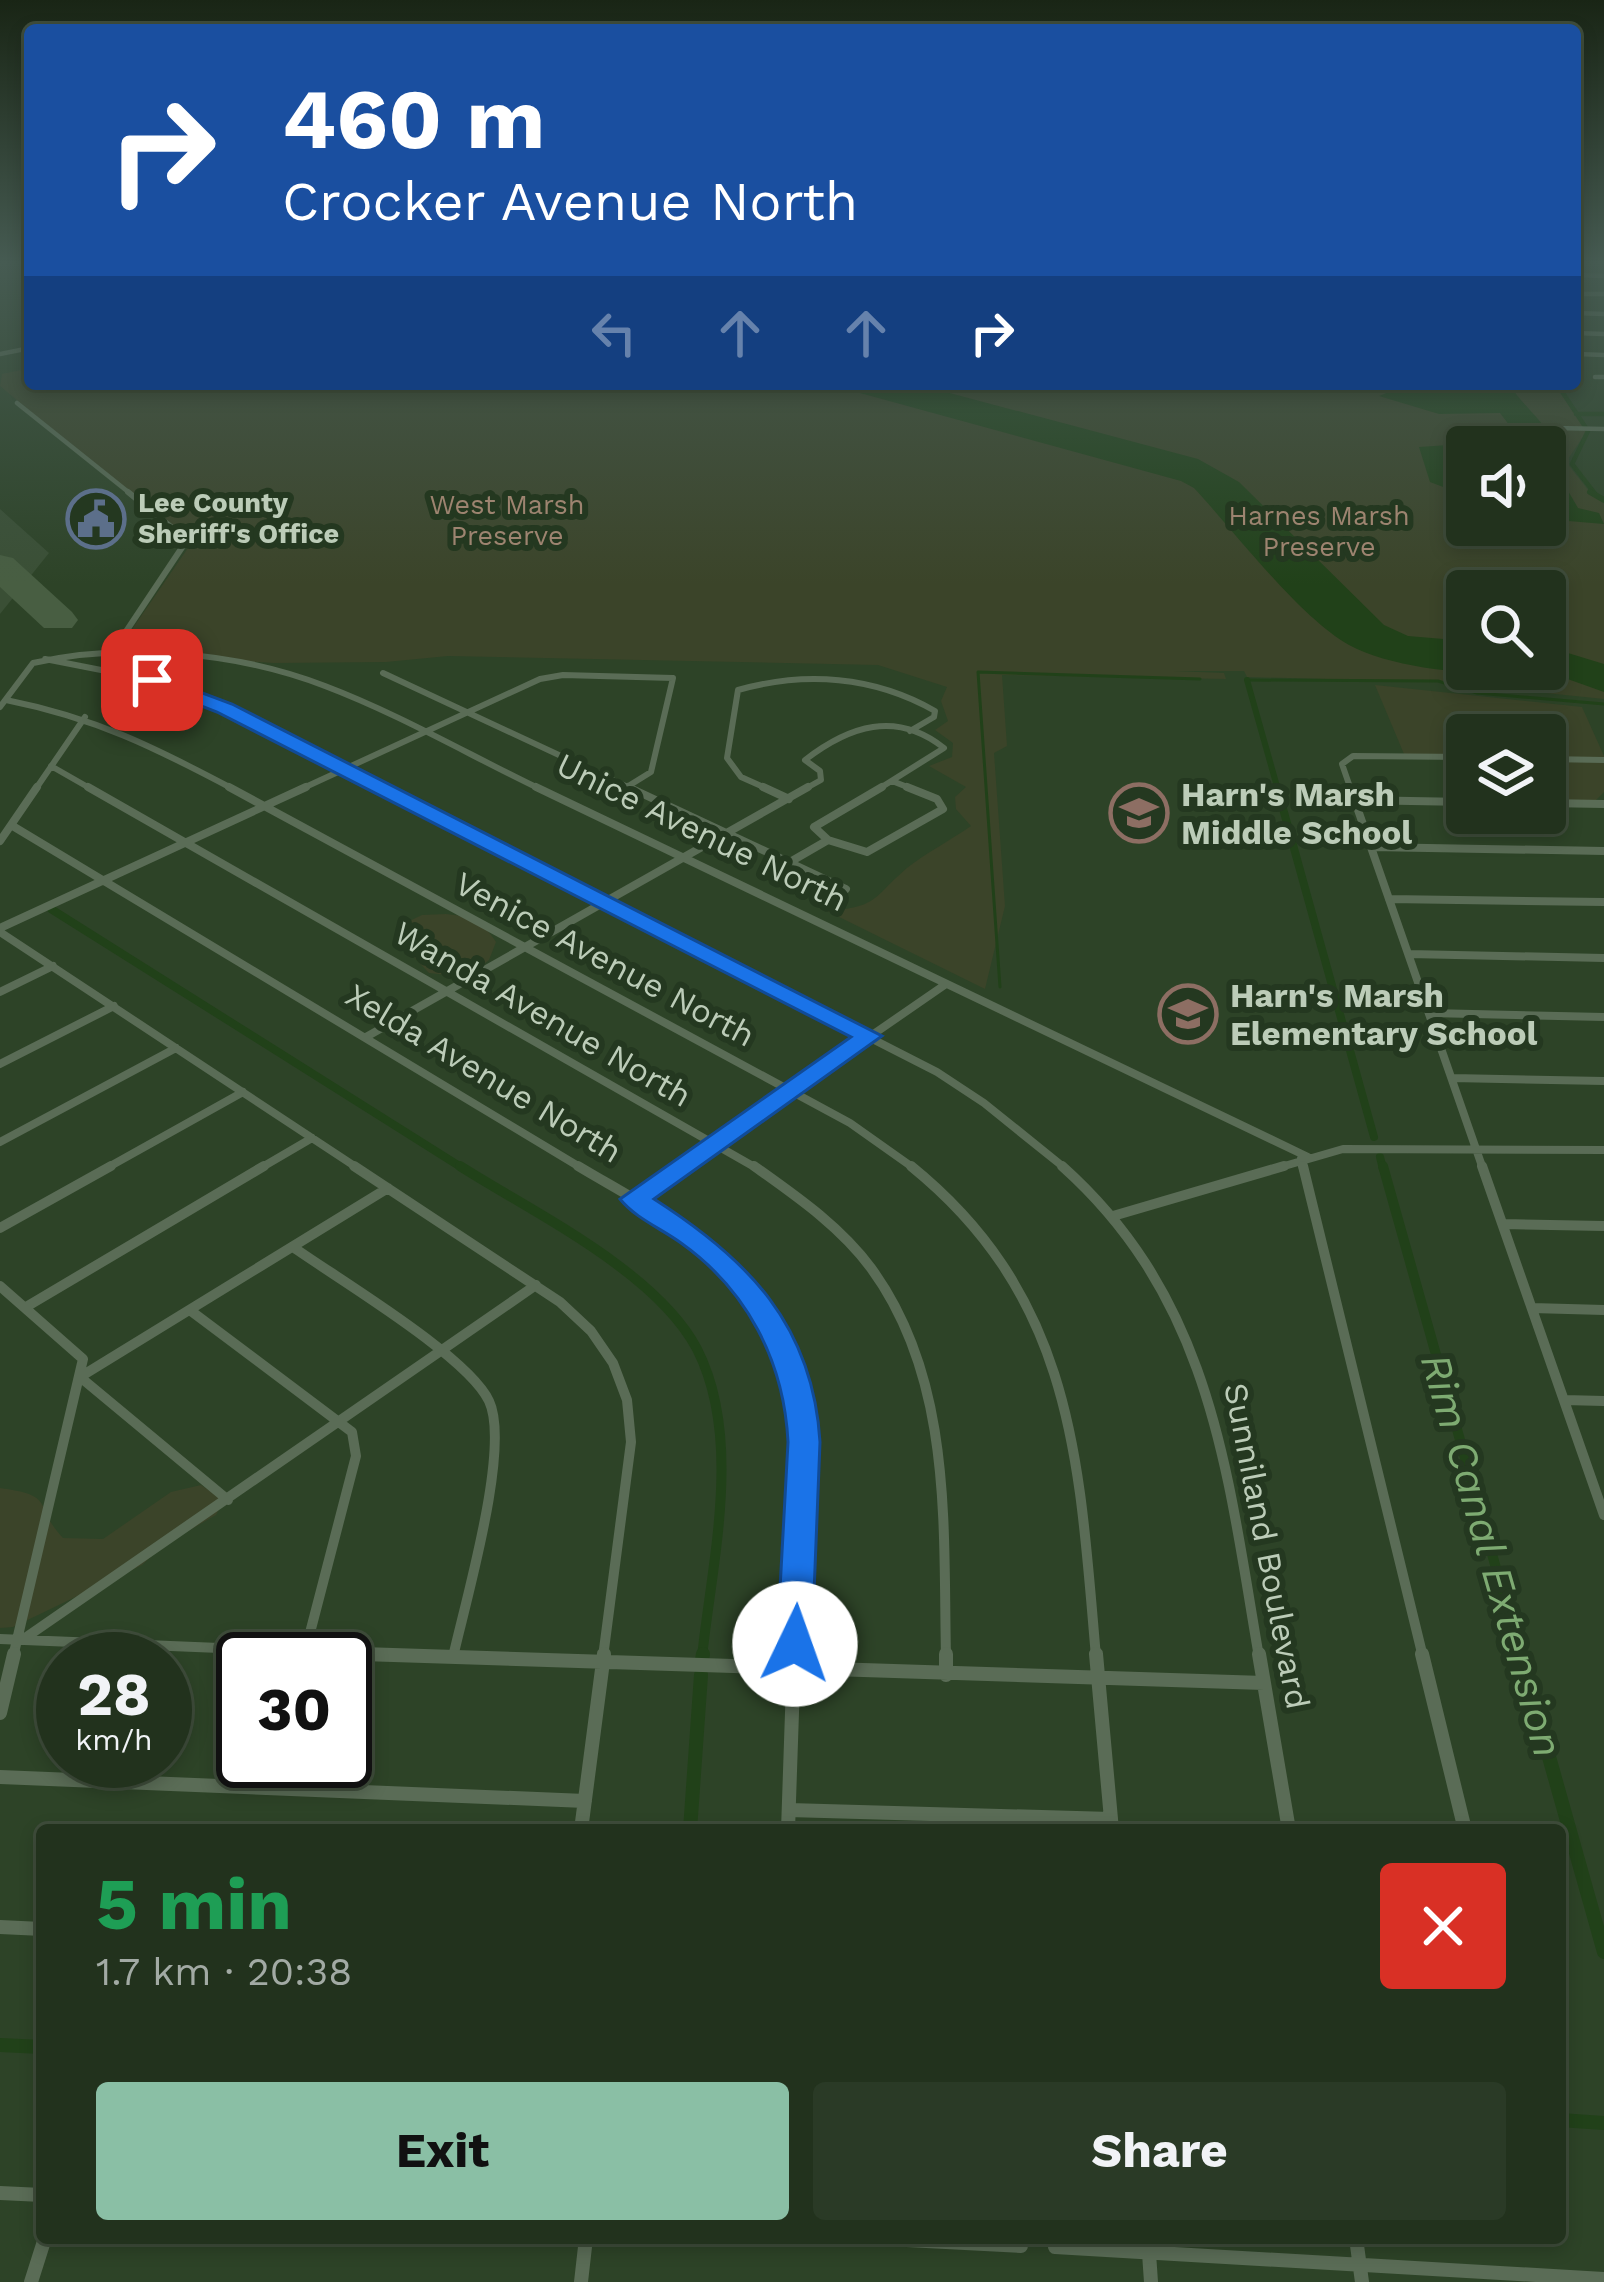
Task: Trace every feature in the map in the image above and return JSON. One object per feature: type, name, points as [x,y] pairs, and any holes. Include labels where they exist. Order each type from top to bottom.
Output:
[{"type":"street","points":[[1595,377],[1604,377]]},
{"type":"street","points":[[17,403],[187,540],[111,654]]},
{"type":"street","points":[[1566,428],[1604,429]]},
{"type":"street","points":[[82,664],[90,654]]},
{"type":"street","name":"Unice Avenue North","points":[[45,659],[90,654],[206,659],[269,670],[342,693],[1304,1158]]},
{"type":"street","points":[[3,703],[34,663],[45,659]]},
{"type":"street","name":"Sunniland Boulevard","points":[[45,659],[188,692],[869,1036],[1001,1113],[1057,1159],[1112,1216],[1166,1295],[1204,1377],[1224,1452],[1288,1824]]},
{"type":"street","points":[[382,673],[846,889]]},
{"type":"street","points":[[0,930],[540,679],[674,675],[651,772],[629,785]]},
{"type":"street","points":[[789,799],[740,777],[727,758],[738,690],[767,680],[874,686],[935,712],[910,731]]},
{"type":"street","name":"Venice Avenue North","points":[[3,703],[85,717],[142,740],[792,1090],[873,1137],[932,1183],[990,1244],[1038,1319],[1064,1390],[1075,1443],[1112,1824]]},
{"type":"street","points":[[0,841],[85,717]]},
{"type":"street","points":[[366,1036],[789,799],[824,775],[806,764],[808,757],[868,723],[883,721],[944,748],[814,827],[828,840],[867,852],[943,808],[937,799],[892,782]]},
{"type":"street","points":[[1446,758],[1346,757],[1342,764],[1603,1506]]},
{"type":"street","points":[[1566,759],[1604,760]]},
{"type":"street","name":"Wanda Avenue North","points":[[51,766],[716,1143],[796,1192],[835,1225],[876,1271],[914,1337],[931,1388],[939,1433],[946,1675]]},
{"type":"street","points":[[1355,800],[1446,802]]},
{"type":"street","points":[[1566,803],[1604,804]]},
{"type":"street","name":"Xelda Avenue North","points":[[10,825],[634,1199],[694,1238],[736,1274],[764,1311],[789,1359],[802,1412],[788,1824]]},
{"type":"street","points":[[790,862],[828,840]]},
{"type":"street","points":[[1372,848],[1604,851]]},
{"type":"street","points":[[1390,899],[1604,902]]},
{"type":"street","points":[[0,930],[536,1285],[599,1337],[621,1377],[629,1404],[628,1472],[582,1824]]},
{"type":"street","points":[[1409,954],[1604,958]]},
{"type":"street","points":[[0,992],[53,966]]},
{"type":"street","points":[[634,1199],[946,984]]},
{"type":"street","points":[[0,1064],[114,1006]]},
{"type":"street","points":[[1430,1013],[1604,1017]]},
{"type":"street","points":[[0,1142],[176,1048]]},
{"type":"street","points":[[1452,1078],[1604,1081]]},
{"type":"street","points":[[0,1228],[243,1092]]},
{"type":"street","points":[[26,1306],[312,1138]]},
{"type":"street","points":[[1112,1216],[1304,1158],[1361,1147],[1604,1150]]},
{"type":"street","points":[[1304,1158],[1464,1824]]},
{"type":"street","points":[[80,1377],[388,1188]]},
{"type":"street","points":[[1503,1224],[1604,1226]]},
{"type":"street","points":[[293,1247],[481,1387],[495,1422],[493,1459],[453,1657]]},
{"type":"street","points":[[20,1641],[536,1285]]},
{"type":"street","points":[[0,1286],[80,1353],[80,1377],[0,1713]]},
{"type":"street","points":[[1532,1308],[1604,1310]]},
{"type":"street","points":[[191,1310],[352,1432],[356,1456],[310,1632]]},
{"type":"street","points":[[80,1377],[228,1500]]},
{"type":"street","points":[[1564,1400],[1604,1401]]},
{"type":"street","points":[[0,1640],[216,1649]]},
{"type":"street","points":[[372,1654],[1264,1683]]},
{"type":"street","points":[[0,1778],[585,1801]]},
{"type":"street","points":[[789,1810],[1090,1824]]},
{"type":"street","points":[[0,1927],[36,1928]]},
{"type":"street","points":[[0,2193],[36,2195]]},
{"type":"street","points":[[31,2282],[43,2244]]},
{"type":"street","points":[[581,2282],[585,2244]]},
{"type":"street","points":[[984,2244],[1022,2246]]},
{"type":"street","points":[[1055,2247],[1361,2273],[1604,2279]]},
{"type":"street","points":[[1149,2253],[1151,2282]]},
{"type":"shaded area","points":[[849,390],[939,390],[1198,459],[1239,482],[1384,625],[1408,636],[1446,639],[1446,670],[1383,658],[1330,632],[1268,572],[1194,488]]},
{"type":"shaded area","points":[[1394,390],[1513,390],[1544,426],[1510,426],[1500,413],[1439,414],[1379,396]]},
{"type":"shaded area","points":[[1446,445],[1446,488],[1430,482],[1419,447]]},
{"type":"shaded area","points":[[1566,487],[1578,508],[1599,513],[1604,524],[1566,521]]},
{"type":"shaded area","points":[[0,509],[49,553],[0,614]]},
{"type":"shaded area","points":[[1566,652],[1604,664],[1604,692],[1566,678]]},
{"type":"green space","points":[[24,371],[24,390],[1561,390],[1587,431],[1566,462],[1604,502],[1604,699],[1516,690],[1566,690],[1566,570],[1446,570],[1446,683],[1247,677],[1244,671],[1174,671],[1224,673],[1226,679],[1002,675],[1007,746],[994,753],[1005,906],[985,989],[827,911],[857,907],[873,899],[907,868],[971,826],[956,809],[955,797],[966,787],[929,766],[952,757],[953,743],[935,730],[948,721],[941,701],[947,687],[878,665],[448,656],[274,663],[115,654],[190,545],[0,386],[2,374]]},
{"type":"green space","points":[[1375,685],[1582,707],[1604,756],[1604,792],[1591,805],[1567,805],[1566,714],[1446,714],[1446,755],[1404,754]]},
{"type":"green space","points":[[446,914],[475,921],[496,942],[489,960],[467,977],[429,973],[401,944],[403,924],[422,915]]},
{"type":"green space","points":[[201,1485],[224,1500],[216,1515],[162,1546],[142,1565],[13,1627],[0,1628],[0,1488],[37,1499],[63,1538],[103,1539],[171,1492]]},
{"type":"waterway","points":[[1561,390],[1577,414]]},
{"type":"waterway","points":[[1577,414],[1604,414]]},
{"type":"waterway","points":[[1577,414],[1588,431],[1572,464],[1596,495]]},
{"type":"waterway","points":[[1590,492],[1604,500]]},
{"type":"waterway","points":[[1000,987],[978,672],[1200,679]]},
{"type":"waterway","points":[[1247,680],[1438,681],[1477,693],[1604,704]]},
{"type":"waterway","name":"Rim Canal Extension","points":[[1247,680],[1278,790]]},
{"type":"waterway","name":"Rim Canal Extension","points":[[1277,787],[1374,1137]]},
{"type":"waterway","points":[[51,909],[464,1169]]},
{"type":"waterway","name":"Rim Canal Extension","points":[[1380,1157],[1383,1169]]},
{"type":"waterway","points":[[460,1166],[623,1269],[678,1321],[697,1349],[711,1384],[721,1461],[717,1541],[702,1657]]},
{"type":"waterway","name":"Rim Canal Extension","points":[[1383,1166],[1521,1657]]},
{"type":"waterway","points":[[702,1660],[703,1654]]},
{"type":"waterway","name":"Rim Canal Extension","points":[[1520,1654],[1604,1952]]},
{"type":"waterway","points":[[690,1824],[701,1675]]},
{"type":"waterway","points":[[0,2045],[36,2047]]},
{"type":"waterway","points":[[1566,2120],[1604,2123]]},
{"type":"runway","points":[[0,566],[58,620]]},
{"type":"place","name":"Lee County Sheriff's Office","points":[[96,519]]},
{"type":"place","name":"Harn's Marsh Middle School","points":[[1139,813]]},
{"type":"place","name":"Harn's Marsh Elementary School","points":[[1188,1014]]},
{"type":"route","points":[[152,680],[224,708],[869,1036],[634,1199],[694,1238],[736,1274],[764,1311],[789,1359],[804,1442],[795,1644]]},
{"type":"park label","name":"West Marsh Preserve","points":[[507,520]]},
{"type":"park label","name":"Harnes Marsh Preserve","points":[[1319,532]]}]
